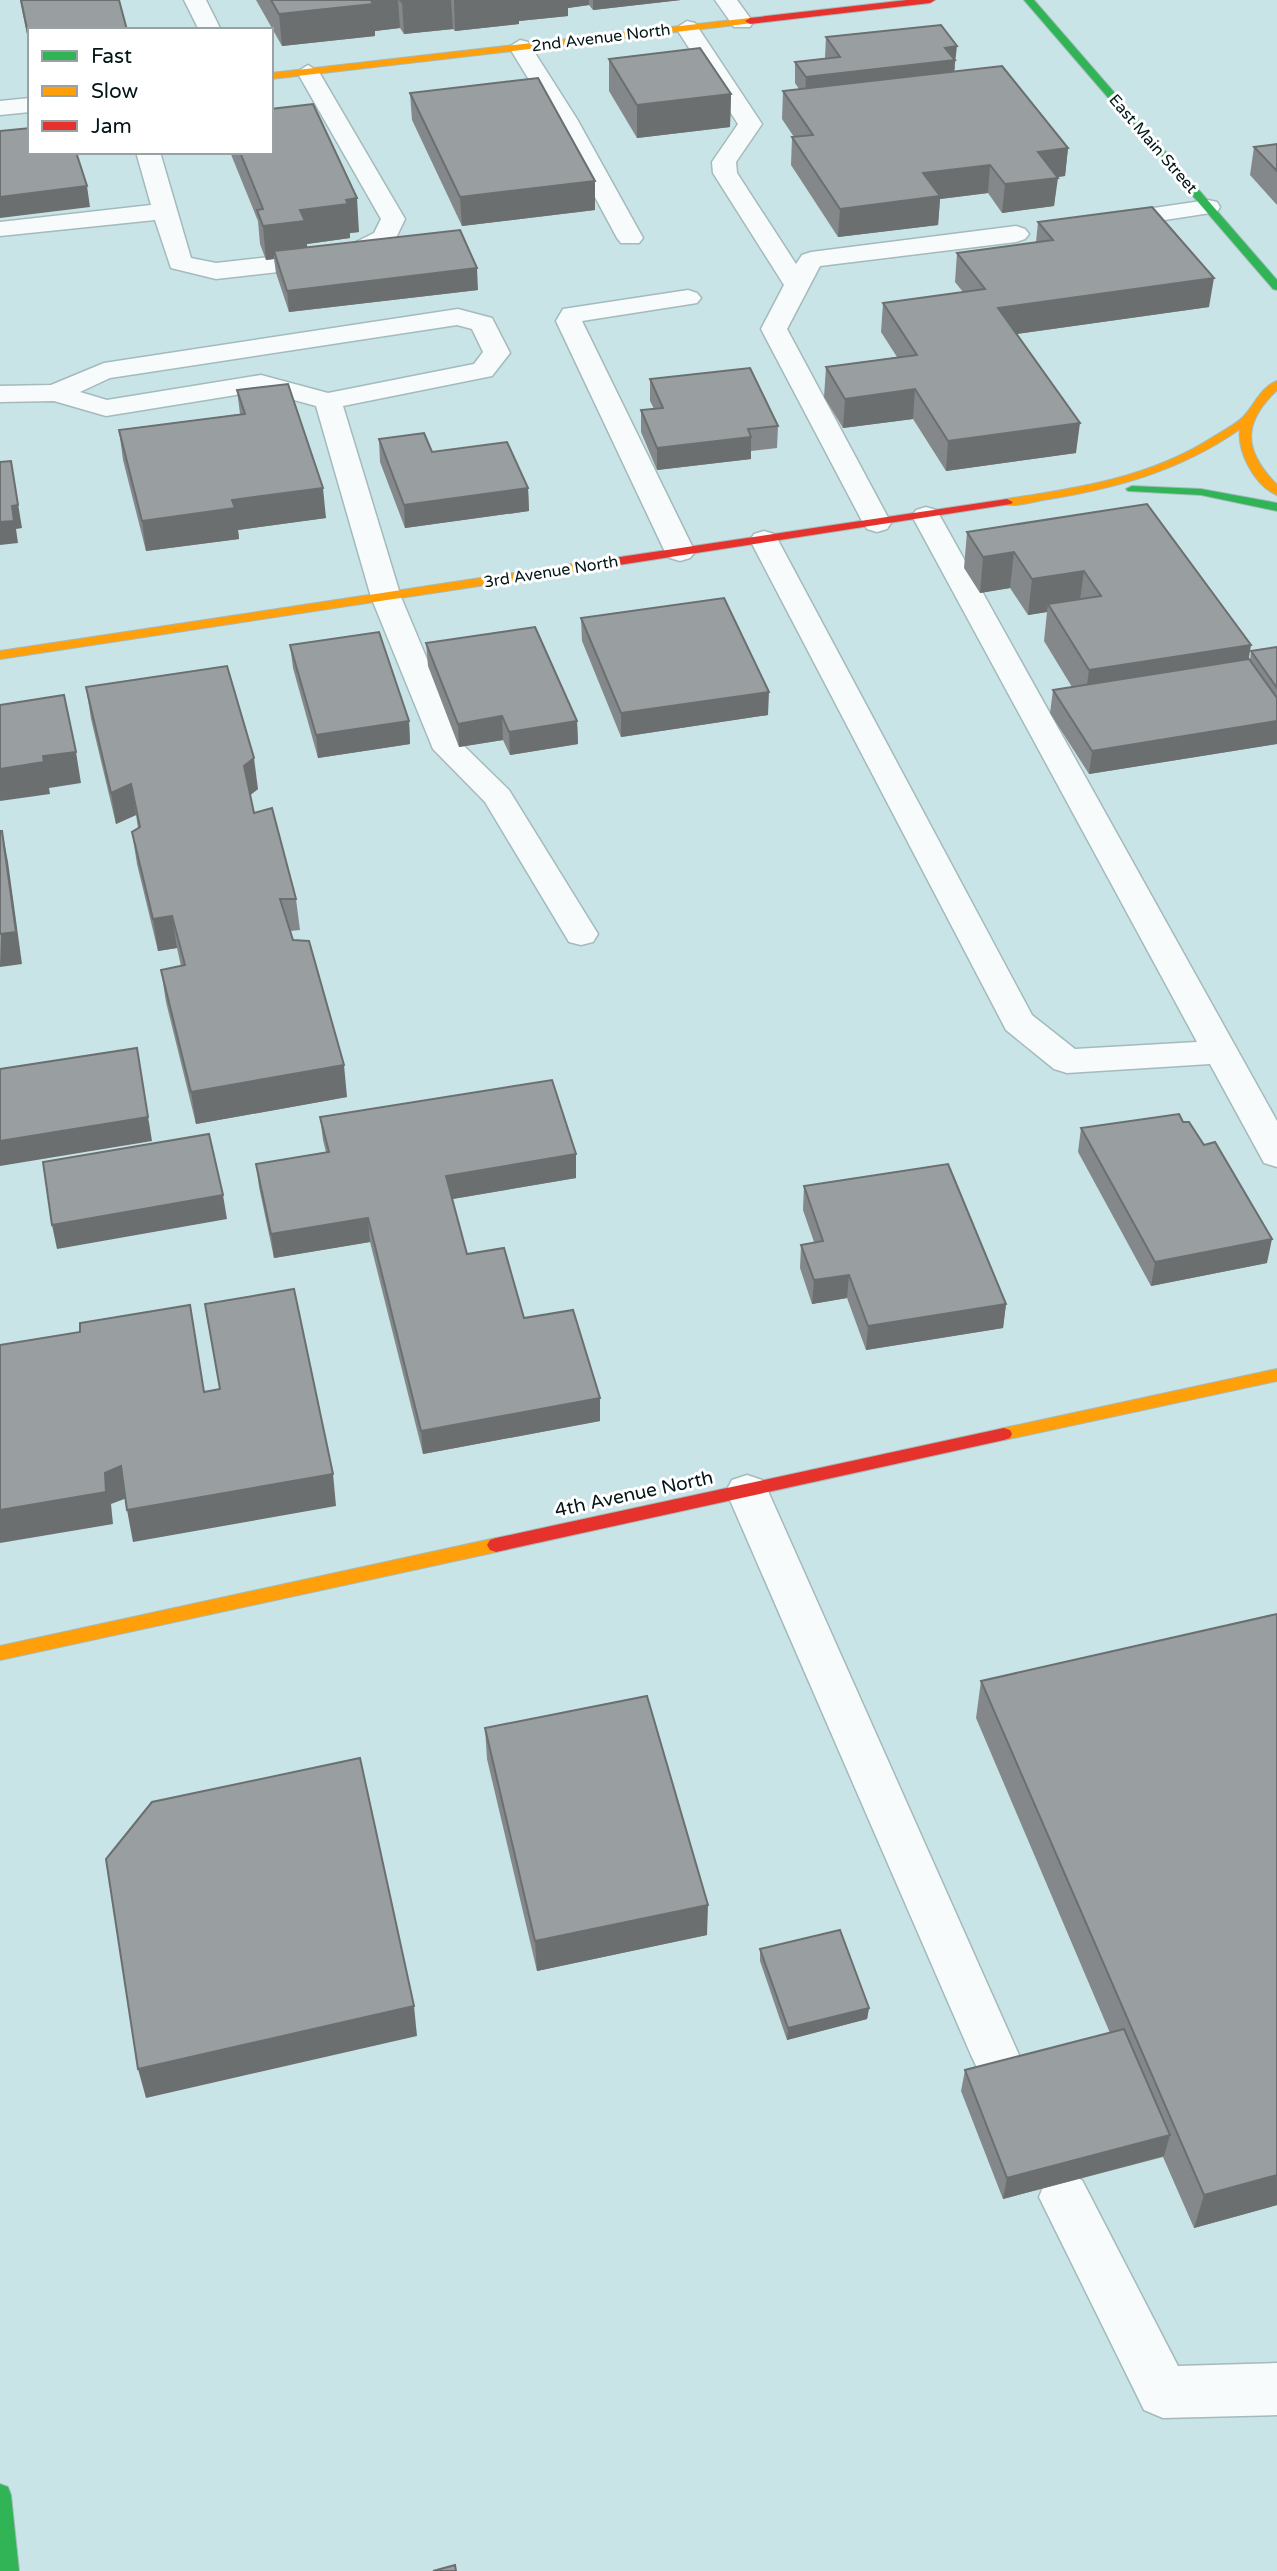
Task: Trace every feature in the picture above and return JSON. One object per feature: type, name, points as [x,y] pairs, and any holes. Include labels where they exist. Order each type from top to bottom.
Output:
[{"type":"main road","name":"2nd Avenue North","points":[[273,76],[930,0]]},
{"type":"main road","name":"East Main Street","points":[[1029,0],[1277,287]]},
{"type":"main road","name":"3rd Avenue North","points":[[0,655],[1102,488],[1162,472],[1219,441],[1245,420],[1257,400],[1277,384]]},
{"type":"main road","points":[[1245,420],[1242,438],[1248,458],[1260,477],[1277,492]]},
{"type":"main road","name":"3rd Avenue North","points":[[1102,488],[1201,492],[1277,508]]},
{"type":"main road","name":"4th Avenue North","points":[[0,1653],[1277,1375]]},
{"type":"main road","points":[[0,2495],[8,2571]]},
{"type":"street","points":[[195,0],[209,28]]},
{"type":"street","points":[[726,0],[742,22]]},
{"type":"street","points":[[687,28],[750,124],[724,162],[725,173],[797,285]]},
{"type":"street","points":[[520,47],[565,119],[630,238]]},
{"type":"street","points":[[149,154],[180,263],[216,271],[348,256],[384,237],[393,219],[308,72]]},
{"type":"street","points":[[0,108],[28,104]]},
{"type":"street","points":[[1083,227],[1208,207]]},
{"type":"street","points":[[0,229],[165,211]]},
{"type":"street","points":[[877,523],[774,329],[811,260],[984,238],[1019,238]]},
{"type":"street","points":[[680,552],[569,321],[572,315],[583,312],[688,299]]},
{"type":"street","points":[[0,394],[55,394],[106,408],[261,383],[328,401],[483,370],[497,353],[483,324],[458,317],[104,371],[55,394]]},
{"type":"street","points":[[328,401],[386,597],[449,749],[498,797],[581,934]]},
{"type":"street","points":[[926,516],[1277,1154]]},
{"type":"street","points":[[764,540],[1018,1022],[1067,1061],[1220,1052]]},
{"type":"street","points":[[747,1491],[995,2055]]},
{"type":"street","points":[[1064,2197],[1163,2392],[1277,2389]]},
{"type":"building","points":[[21,0],[119,0],[126,28],[28,28],[28,33]]},
{"type":"building","points":[[271,0],[371,0],[373,4],[279,14]]},
{"type":"building","points":[[941,25],[957,46],[945,48],[955,60],[806,77],[795,62],[840,57],[826,37]]},
{"type":"building","points":[[700,48],[731,94],[637,105],[609,59]]},
{"type":"building","points":[[1002,66],[1068,148],[1038,152],[1058,178],[1005,184],[990,165],[923,173],[940,196],[840,209],[792,137],[813,135],[783,91]]},
{"type":"building","points":[[538,78],[595,181],[460,197],[410,93]]},
{"type":"building","points":[[313,104],[357,198],[346,200],[348,204],[300,210],[305,221],[263,226],[257,210],[263,209],[241,154],[273,154],[273,109]]},
{"type":"building","points":[[28,128],[28,154],[77,154],[87,186],[0,197],[0,131]]},
{"type":"building","points":[[1277,144],[1277,171],[1254,147]]},
{"type":"building","points":[[1152,207],[1214,278],[998,308],[1080,423],[948,441],[915,389],[845,399],[826,367],[917,355],[883,303],[985,289],[957,253],[1053,240],[1038,222]]},
{"type":"building","points":[[460,230],[477,268],[287,291],[274,251]]},
{"type":"building","points":[[750,368],[778,426],[748,429],[751,437],[657,448],[641,410],[663,408],[650,379]]},
{"type":"building","points":[[288,384],[323,488],[232,500],[235,508],[142,521],[119,430],[245,414],[237,390]]},
{"type":"building","points":[[424,433],[432,452],[507,442],[528,488],[404,505],[379,439]]},
{"type":"building","points":[[11,461],[18,505],[12,506],[14,521],[0,522],[0,462]]},
{"type":"building","points":[[1147,504],[1251,645],[1089,670],[1048,604],[1101,596],[1084,571],[1032,579],[1014,552],[983,557],[967,532]]},
{"type":"building","points":[[724,598],[769,692],[621,713],[581,618]]},
{"type":"building","points":[[535,627],[577,721],[509,732],[502,716],[458,724],[426,643]]},
{"type":"building","points":[[379,632],[409,721],[316,735],[290,645]]},
{"type":"building","points":[[1277,647],[1277,688],[1251,651]]},
{"type":"building","points":[[1249,659],[1277,698],[1277,721],[1092,751],[1053,690]]},
{"type":"building","points":[[227,666],[254,758],[244,766],[254,813],[272,808],[296,899],[280,899],[293,940],[309,941],[344,1065],[191,1092],[161,970],[185,965],[172,916],[153,919],[132,832],[140,827],[131,784],[111,793],[86,687]]},
{"type":"building","points":[[64,695],[76,752],[43,756],[44,762],[0,769],[0,705]]},
{"type":"building","points":[[0,831],[16,932],[0,934]]},
{"type":"building","points":[[137,1048],[148,1117],[0,1141],[0,1069]]},
{"type":"building","points":[[552,1080],[576,1154],[446,1176],[467,1254],[504,1248],[524,1318],[573,1310],[600,1398],[421,1431],[368,1218],[271,1234],[256,1164],[329,1152],[320,1117]]},
{"type":"building","points":[[1179,1114],[1183,1122],[1189,1122],[1204,1145],[1215,1142],[1272,1239],[1155,1262],[1081,1128]]},
{"type":"building","points":[[209,1134],[223,1195],[52,1225],[43,1162]]},
{"type":"building","points":[[948,1164],[1006,1304],[868,1326],[849,1275],[814,1280],[801,1245],[823,1241],[804,1186]]},
{"type":"building","points":[[294,1289],[333,1474],[127,1510],[121,1466],[105,1473],[106,1492],[0,1510],[0,1345],[80,1332],[80,1323],[190,1305],[204,1392],[220,1389],[205,1304]]},
{"type":"building","points":[[1277,1614],[1277,2175],[1204,2195],[981,1681]]},
{"type":"building","points":[[647,1696],[708,1905],[535,1941],[485,1728]]},
{"type":"building","points":[[360,1758],[414,2006],[138,2069],[106,1859],[152,1802]]},
{"type":"building","points":[[840,1930],[869,2008],[788,2028],[760,1949]]},
{"type":"building","points":[[1124,2029],[1170,2135],[1007,2178],[965,2070]]},
{"type":"building","points":[[455,2565],[456,2571],[433,2571]]},
{"type":"traffic: fast","points":[[1029,0],[1277,287]]},
{"type":"traffic: fast","points":[[1132,489],[1201,492],[1277,507]]},
{"type":"traffic: fast","points":[[0,2495],[8,2571]]},
{"type":"traffic: slow","points":[[273,76],[750,21]]},
{"type":"traffic: slow","points":[[1277,384],[1252,411],[1244,438],[1253,464],[1277,492]]},
{"type":"traffic: slow","points":[[1007,502],[1072,492],[1132,478],[1189,455],[1217,440],[1245,420]]},
{"type":"traffic: slow","points":[[0,655],[580,567]]},
{"type":"traffic: slow","points":[[1004,1434],[1277,1375]]},
{"type":"traffic: slow","points":[[0,1653],[496,1545]]},
{"type":"traffic: jam","points":[[750,21],[930,0]]},
{"type":"traffic: jam","points":[[580,567],[1007,502]]},
{"type":"traffic: jam","points":[[496,1545],[1004,1434]]}]
